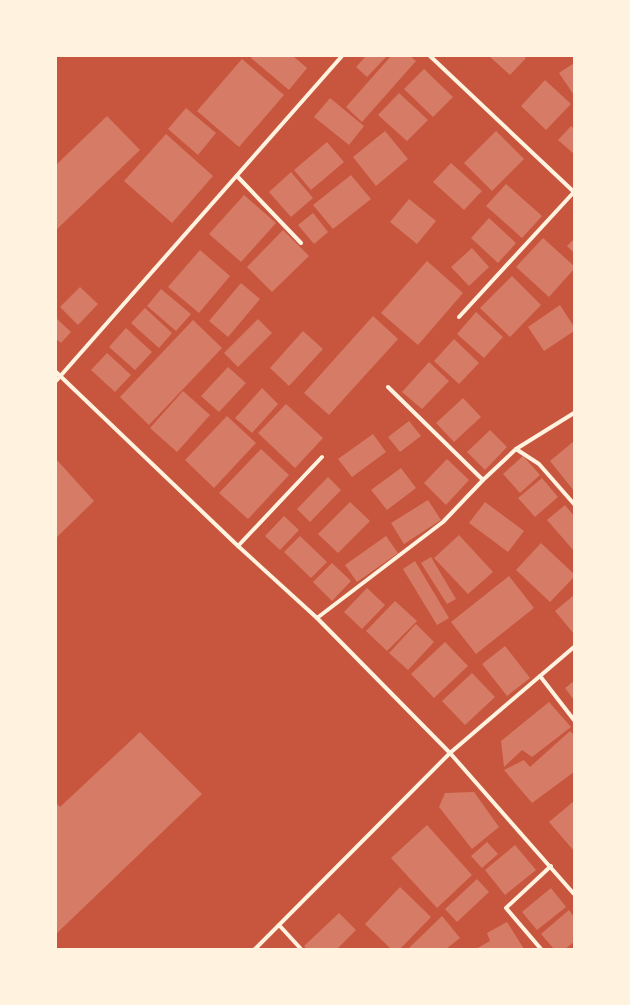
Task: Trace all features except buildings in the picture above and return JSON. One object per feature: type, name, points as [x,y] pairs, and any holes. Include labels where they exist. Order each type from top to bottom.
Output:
[{"type":"street","points":[[56,381],[342,56]]},
{"type":"street","points":[[430,56],[574,192],[459,317]]},
{"type":"street","points":[[237,176],[301,243]]},
{"type":"street","points":[[56,372],[238,546],[317,618],[450,754],[551,866],[574,894]]},
{"type":"street","points":[[388,387],[483,480]]},
{"type":"street","points":[[317,618],[444,522],[483,480],[516,449],[574,413]]},
{"type":"street","points":[[516,449],[539,464],[574,504]]},
{"type":"street","points":[[238,546],[322,458]]},
{"type":"street","points":[[255,949],[450,754],[574,647]]},
{"type":"street","points":[[540,676],[574,720]]},
{"type":"street","points":[[541,949],[506,908],[551,866]]},
{"type":"street","points":[[279,925],[301,949]]}]
